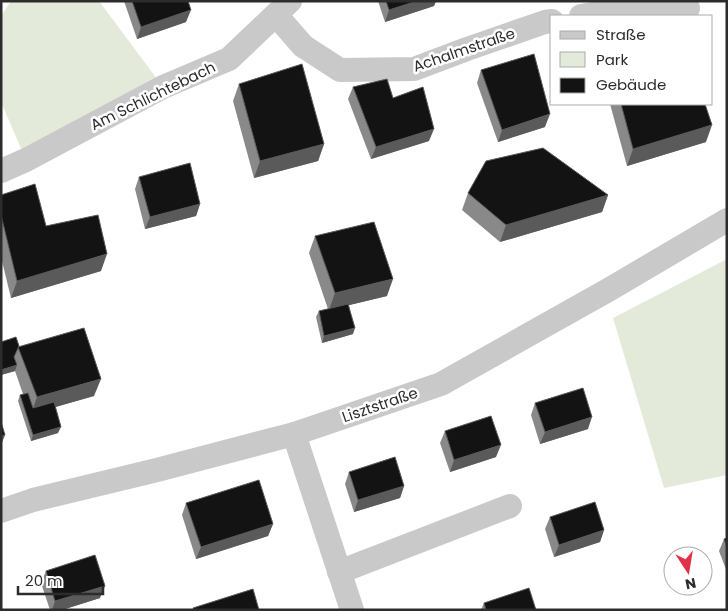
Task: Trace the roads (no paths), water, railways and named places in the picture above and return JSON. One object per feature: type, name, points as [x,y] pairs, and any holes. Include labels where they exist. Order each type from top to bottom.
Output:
[{"type":"street","points":[[586,15],[634,7],[688,8]]},
{"type":"street","name":"Achalmstraße","points":[[283,8],[303,46],[340,70],[414,69],[550,21]]},
{"type":"street","name":"Am Schlichtebach","points":[[1,171],[26,160],[163,87],[229,59],[283,8]]},
{"type":"street","name":"Lisztstraße","points":[[1,511],[33,500],[294,434],[441,384],[610,289],[727,220]]},
{"type":"street","points":[[294,434],[352,610]]},
{"type":"street","points":[[339,572],[510,506]]}]
